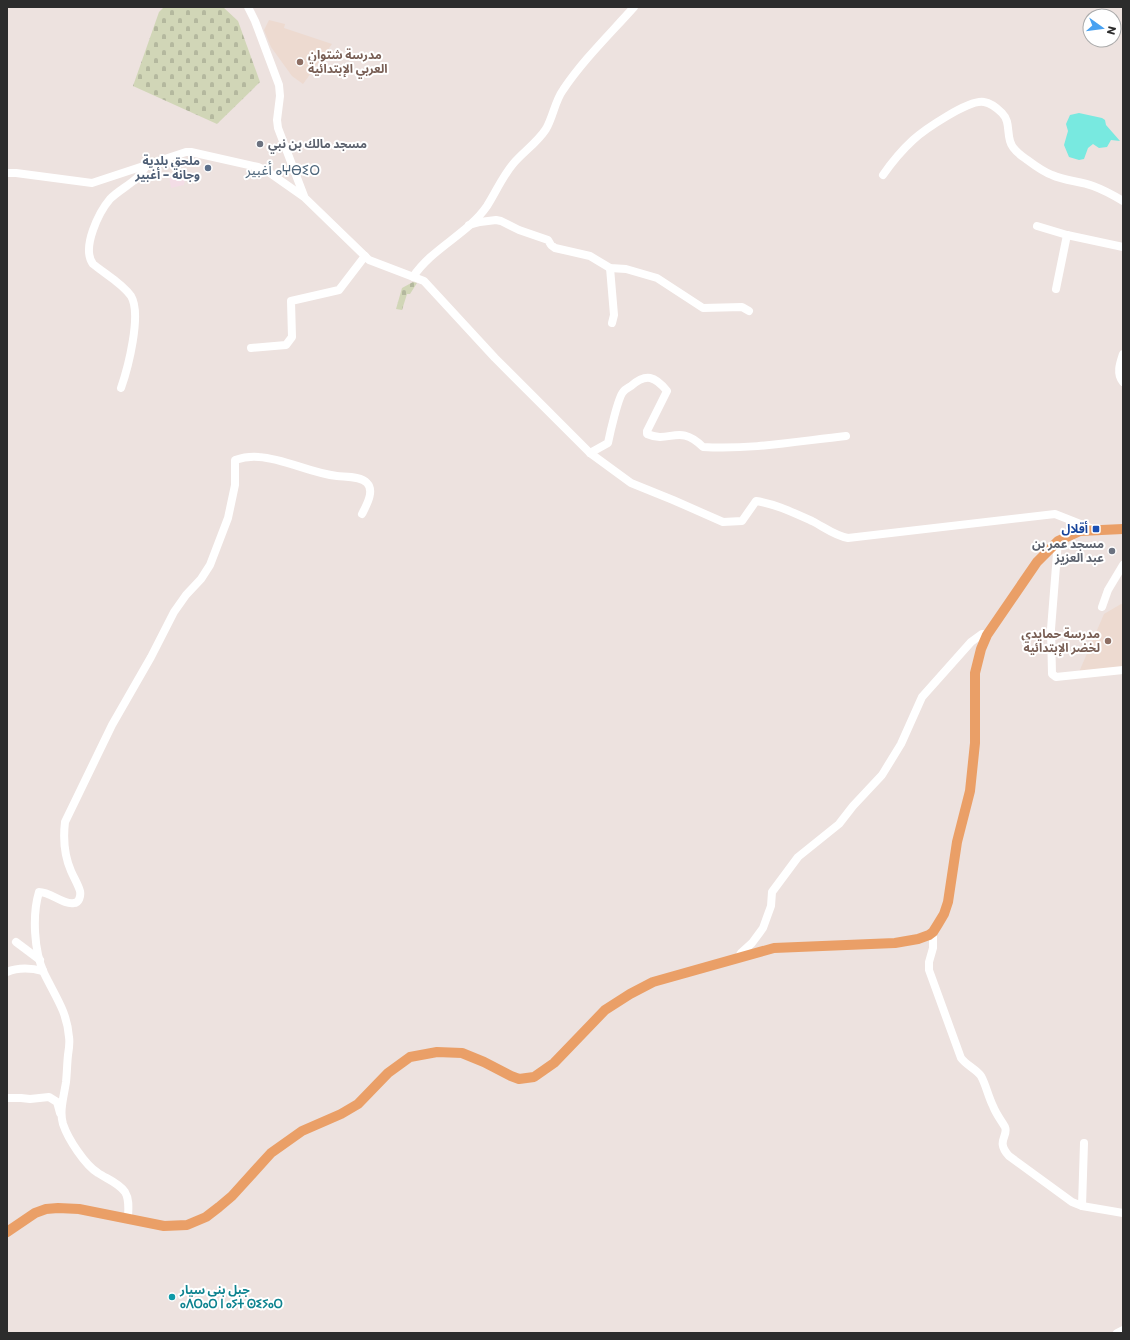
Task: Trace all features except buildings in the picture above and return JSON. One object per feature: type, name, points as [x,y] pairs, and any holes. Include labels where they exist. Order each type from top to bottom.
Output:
[{"type":"main road","points":[[7,1232],[35,1213],[52,1208],[79,1208],[164,1226],[187,1225],[206,1217],[232,1196],[271,1153],[302,1131],[342,1114],[358,1104],[388,1073],[410,1057],[437,1052],[462,1053],[519,1079],[534,1077],[554,1063],[605,1010],[630,994],[653,982],[774,948],[906,942],[918,939],[933,932],[944,914],[948,902],[957,842],[970,791],[975,743],[975,673],[981,649],[987,635],[1038,562],[1058,541],[1080,531],[1123,529]]},
{"type":"street","points":[[248,7],[255,21],[279,85],[280,96],[277,120],[278,128],[304,197]]},
{"type":"street","points":[[413,277],[420,267],[468,226],[486,206],[501,180],[513,164],[536,141],[546,128],[562,91],[590,56],[634,7]]},
{"type":"street","points":[[882,175],[893,160],[913,140],[960,108],[977,102],[984,102],[992,105],[1003,114],[1007,120],[1010,142],[1016,151],[1025,159],[1050,175],[1092,186],[1123,201]]},
{"type":"street","points":[[7,173],[92,183],[186,152],[258,167],[267,171],[304,197],[369,260],[424,281],[495,358],[590,453],[632,483],[723,522],[742,521],[756,501],[771,504],[810,521],[840,537],[848,538],[1055,514],[1094,530]]},
{"type":"street","points":[[121,388],[134,336],[132,298],[124,289],[90,261],[90,239],[99,216],[111,199],[137,178],[146,166]]},
{"type":"street","points":[[468,226],[492,220],[501,221],[519,230],[548,240],[555,248],[590,256],[610,268],[626,269],[657,278],[703,308],[742,307],[749,311]]},
{"type":"street","points":[[1037,226],[1067,235],[1123,247]]},
{"type":"street","points":[[1056,289],[1067,235]]},
{"type":"street","points":[[251,348],[286,345],[292,337],[291,301],[339,290],[365,256]]},
{"type":"street","points":[[610,268],[614,315],[612,323]]},
{"type":"street","points":[[1123,354],[1120,362],[1119,373],[1123,382]]},
{"type":"street","points":[[590,453],[608,443],[622,392],[638,379],[650,377],[660,382],[667,391],[647,431],[647,434],[655,438],[685,435],[695,439],[703,447],[723,448],[778,444],[846,436]]},
{"type":"street","points":[[62,1119],[70,1040],[65,1013],[43,971],[40,960],[36,942],[36,901],[39,892],[49,894],[69,903],[74,904],[78,902],[80,891],[70,869],[65,852],[63,837],[65,822],[112,725],[151,657],[174,612],[186,595],[201,579],[210,565],[228,518],[235,485],[235,460],[244,457],[277,459],[324,474],[359,479],[367,482],[370,488],[370,495],[362,514]]},
{"type":"street","points":[[1058,541],[1051,629],[1052,674],[1056,677],[1123,670]]},
{"type":"street","points":[[1102,607],[1108,590],[1123,565]]},
{"type":"street","points":[[738,958],[763,928],[771,906],[772,892],[798,856],[839,824],[853,806],[882,775],[901,744],[922,697],[971,642],[982,634],[987,635]]},
{"type":"street","points":[[933,932],[933,948],[929,962],[929,970],[961,1058],[981,1076],[997,1116],[1005,1127],[1006,1130],[1002,1145],[1005,1152],[1066,1198],[1082,1206],[1123,1213]]},
{"type":"street","points":[[16,942],[40,960]]},
{"type":"street","points":[[7,972],[28,969],[43,971]]},
{"type":"street","points":[[7,1098],[30,1099],[49,1097],[57,1102],[63,1124],[74,1146],[86,1163],[96,1172],[118,1185],[126,1193],[129,1202],[128,1219]]},
{"type":"street","points":[[1082,1206],[1084,1143]]},
{"type":"street","points":[[1117,1333],[1123,1330]]},
{"type":"shaded area","name":"مدرسة شتوان العربي الإبتدائية","points":[[269,20],[285,24],[284,28],[332,44],[303,84],[292,76],[271,47],[264,30]]},
{"type":"shaded area","points":[[183,174],[185,182],[184,185],[171,188],[169,176]]},
{"type":"shaded area","name":"مدرسة حمايدي لخضر الإبتدائية","points":[[1121,604],[1123,605],[1123,667],[1079,672],[1104,614]]},
{"type":"green space","points":[[164,7],[223,7],[238,21],[260,82],[217,124],[133,86],[159,12]]},
{"type":"green space","points":[[413,282],[417,283],[410,294],[407,294],[402,310],[396,309],[402,288]]},
{"type":"water","points":[[1079,113],[1105,120],[1106,125],[1120,141],[1111,140],[1107,147],[1099,148],[1093,144],[1088,148],[1084,159],[1079,160],[1069,157],[1064,145],[1068,131],[1066,124],[1070,115]]},
{"type":"place","name":"مدرسة شتوان العربي الإبتدائية","points":[[300,62]]},
{"type":"place","name":"مسجد مالك بن نبي","points":[[260,144]]},
{"type":"place","name":"ملحق بلدية وجانة - أغبير","points":[[208,168]]},
{"type":"place","name":"أقلال","points":[[1096,529]]},
{"type":"place","name":"مسجد عمر بن عبد العزيز","points":[[1112,551]]},
{"type":"place","name":"مدرسة حمايدي لخضر الإبتدائية","points":[[1108,641]]},
{"type":"place","name":"جبل بني سيار ⴰⴷⵔⴰⵔ ⵏ ⴰⵢⵜ ⵙⵉⵢⴰⵔ","points":[[172,1297]]},
{"type":"district","name":"أغبير ⴰⵖⴱⵉⵔ","points":[[283,170]]}]
